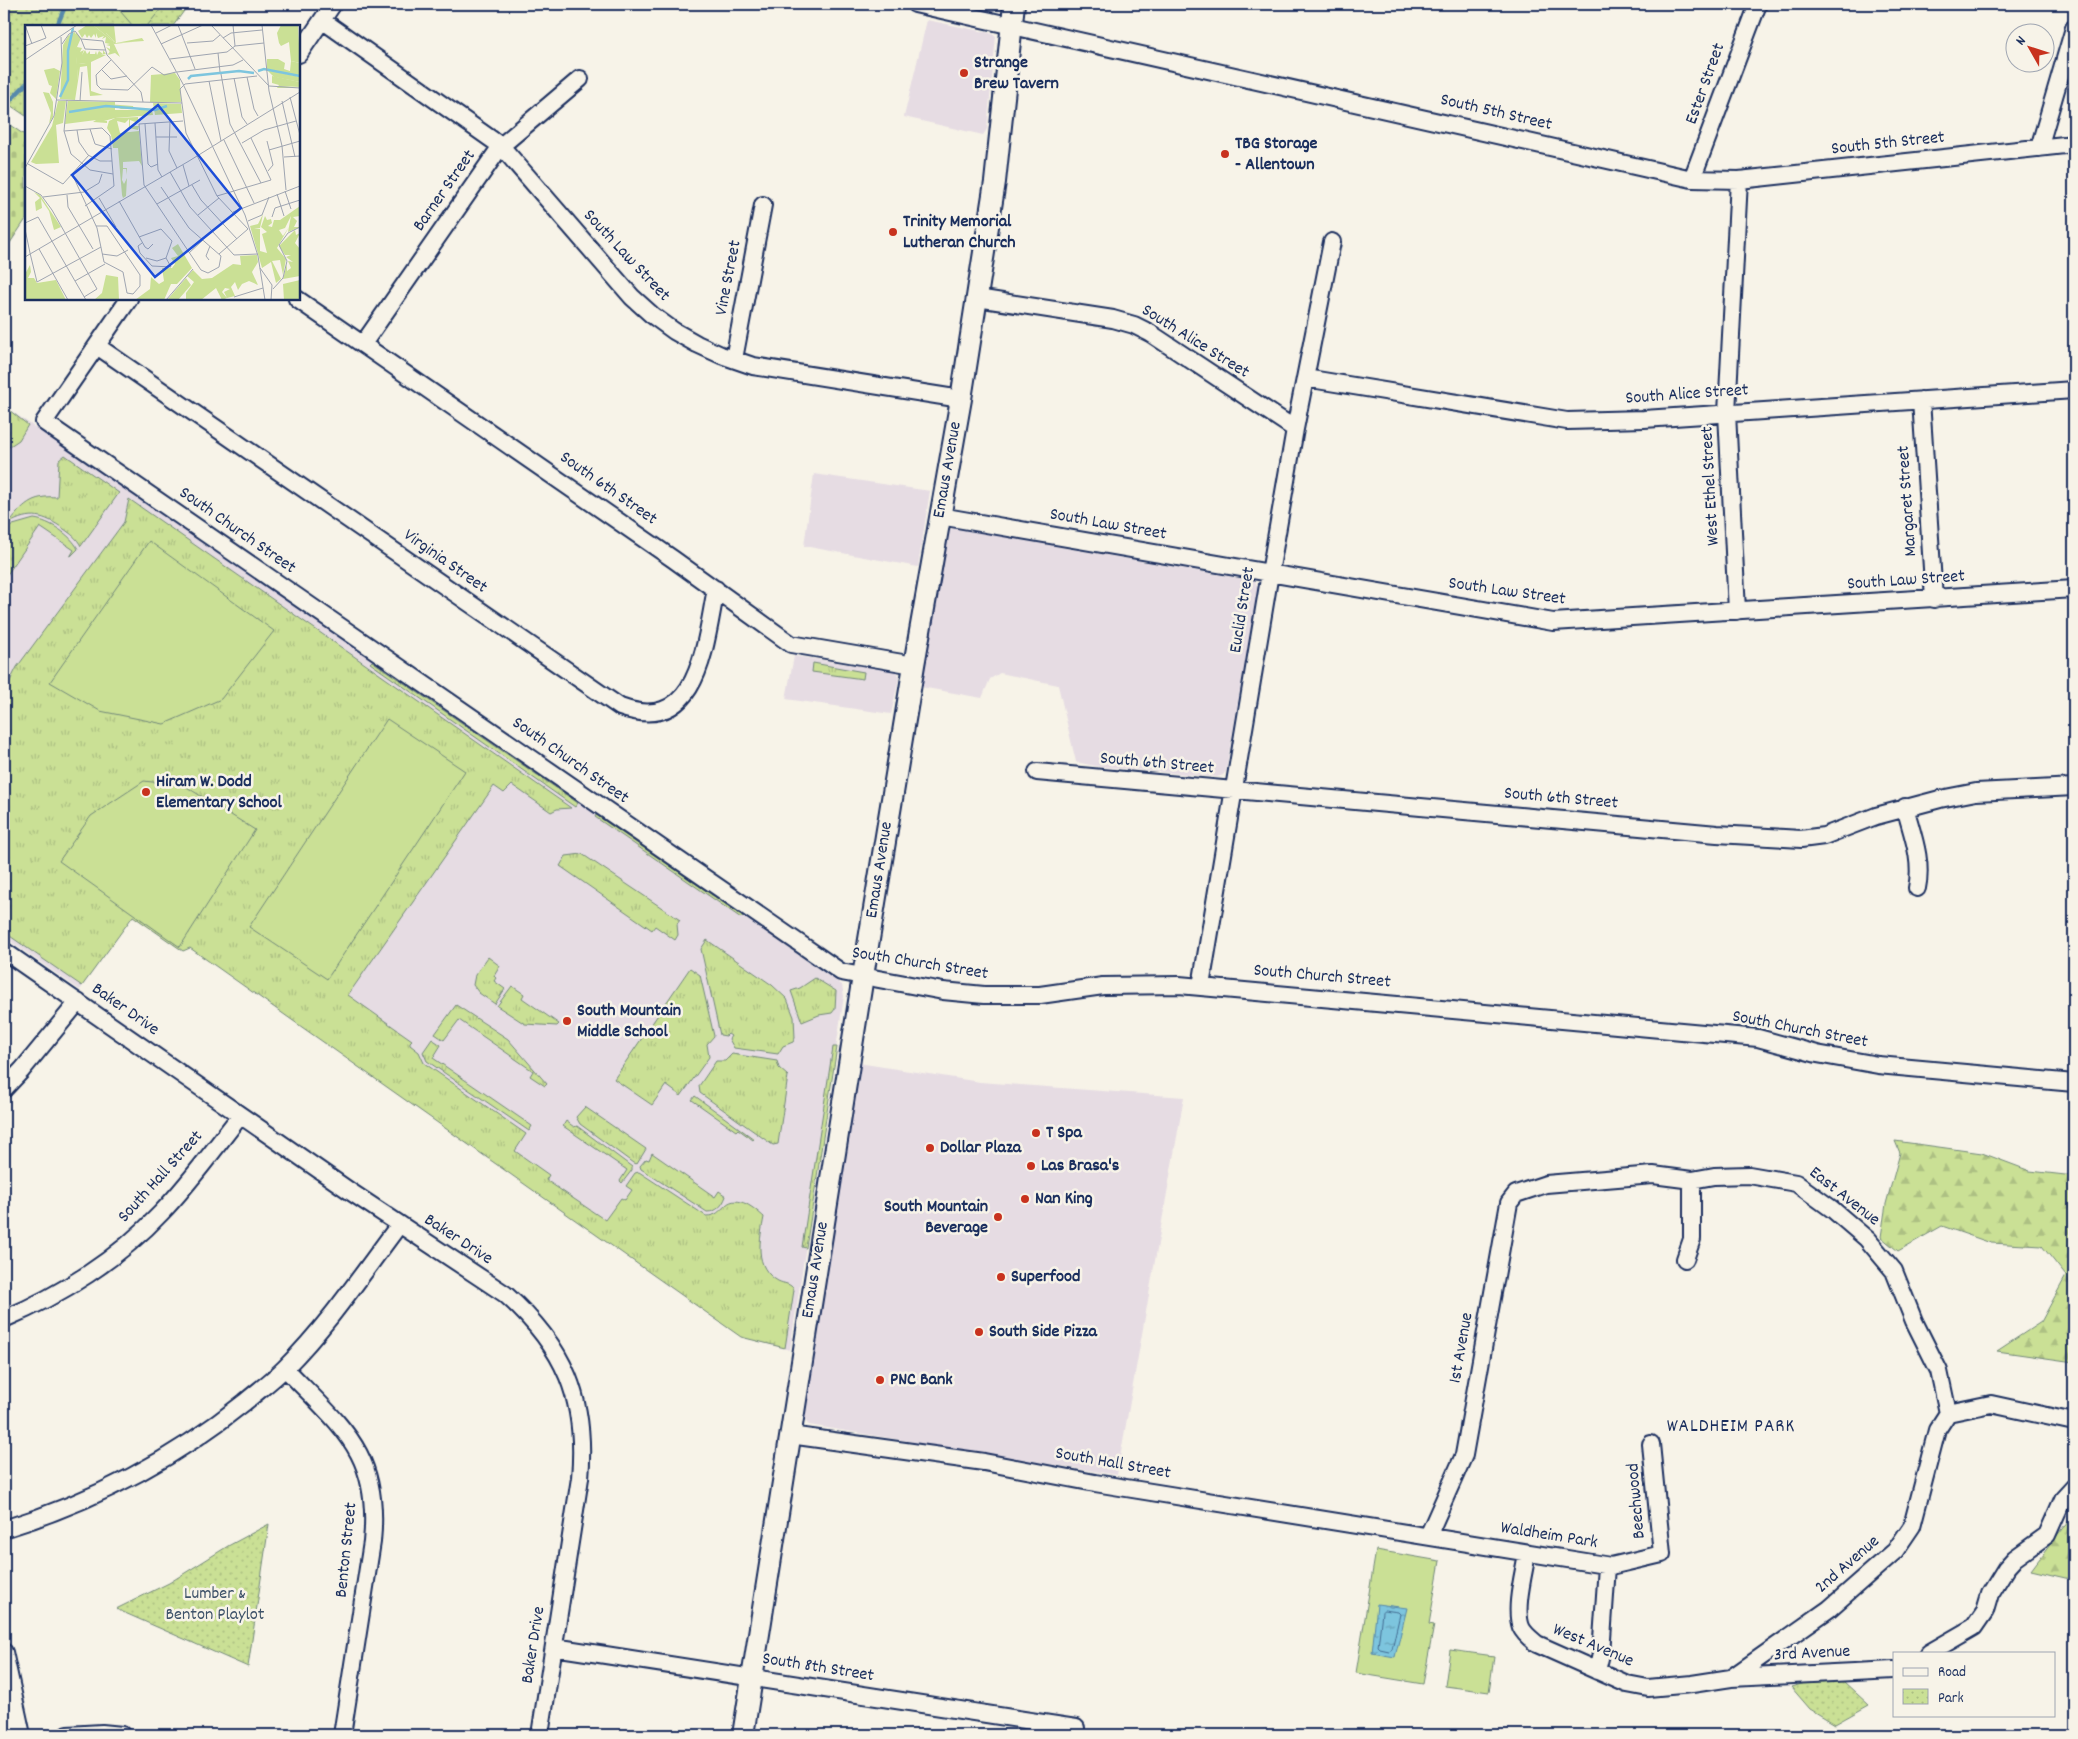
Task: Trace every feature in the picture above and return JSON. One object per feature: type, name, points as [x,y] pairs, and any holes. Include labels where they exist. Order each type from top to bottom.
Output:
[{"type":"main road","name":"Emaus Avenue","points":[[743,1735],[862,976],[977,298],[995,182],[1014,4]]},
{"type":"street","points":[[300,53],[333,4]]},
{"type":"street","name":"South 5th Street","points":[[915,4],[1692,179],[1739,180],[2074,144]]},
{"type":"street","name":"Ester Street","points":[[1692,179],[1758,4]]},
{"type":"street","name":"South Law Street","points":[[322,20],[500,146],[634,299],[674,331],[697,344],[753,366],[961,399]]},
{"type":"street","points":[[2038,148],[2074,28]]},
{"type":"street","name":"Barner Street","points":[[363,344],[500,146],[580,79]]},
{"type":"street","name":"West Ethel Street","points":[[1738,611],[1727,413],[1739,180]]},
{"type":"street","name":"Vine Street","points":[[734,359],[763,204]]},
{"type":"street","name":"Euclid Street","points":[[1201,986],[1295,429],[1332,242]]},
{"type":"street","name":"South Alice Street","points":[[977,298],[1114,319],[1134,325],[1150,333],[1295,429]]},
{"type":"street","points":[[96,346],[128,300]]},
{"type":"street","name":"South 6th Street","points":[[298,300],[716,589],[791,644],[914,665]]},
{"type":"street","name":"South Church Street","points":[[96,346],[44,422],[841,972],[943,991],[998,996],[1040,994],[1111,985],[1201,986],[1758,1038],[1817,1054],[1878,1065],[2074,1083]]},
{"type":"street","name":"Virginia Street","points":[[96,346],[620,707],[633,712],[652,712],[674,704],[684,696],[692,685],[698,670],[716,589]]},
{"type":"street","name":"South Alice Street","points":[[1306,378],[1567,421],[1644,419],[2074,390]]},
{"type":"street","name":"Margaret Street","points":[[1921,400],[1934,599]]},
{"type":"street","name":"South Law Street","points":[[940,516],[1553,622],[2074,589]]},
{"type":"street","name":"South 6th Street","points":[[1038,772],[1717,834],[1801,839],[1824,836],[1905,807],[1976,792],[2074,787]]},
{"type":"street","points":[[1905,807],[1919,862],[1917,888]]},
{"type":"street","name":"Baker Drive","points":[[4,951],[399,1225],[505,1294],[525,1312],[554,1348],[569,1378],[581,1424],[582,1451],[580,1478],[540,1735]]},
{"type":"street","points":[[4,1089],[78,1002]]},
{"type":"street","name":"South Hall Street","points":[[4,1319],[68,1287],[135,1237],[159,1215],[193,1178],[240,1116]]},
{"type":"street","name":"East Avenue","points":[[1546,1184],[1653,1175],[1692,1180],[1714,1176],[1749,1175],[1796,1183],[1847,1221],[1866,1238],[1894,1272],[1914,1321],[1939,1372],[1948,1413]]},
{"type":"street","points":[[1685,1258],[1692,1239],[1692,1180]]},
{"type":"street","name":"1st Avenue","points":[[1428,1536],[1464,1455],[1509,1203],[1516,1194],[1546,1184]]},
{"type":"street","points":[[4,1529],[67,1506],[152,1466],[225,1418],[285,1368],[329,1320],[399,1225]]},
{"type":"street","name":"Benton Street","points":[[285,1368],[352,1440],[364,1461],[374,1498],[372,1542],[342,1735]]},
{"type":"street","points":[[1948,1413],[1990,1404],[2074,1422]]},
{"type":"street","name":"2nd Avenue","points":[[1731,1678],[1829,1609],[1895,1551],[1912,1526],[1938,1430],[1948,1413]]},
{"type":"street","name":"South Hall Street","points":[[790,1435],[984,1462],[1105,1484],[1428,1536]]},
{"type":"street","name":"Beechwood","points":[[1651,1444],[1662,1554]]},
{"type":"street","points":[[1931,1652],[1974,1626],[1985,1611],[1990,1594],[2002,1572],[2015,1558],[2047,1535],[2063,1499],[2074,1487]]},
{"type":"street","name":"Waldheim Park","points":[[1428,1536],[1607,1566],[1662,1554]]},
{"type":"street","name":"West Avenue","points":[[1527,1552],[1519,1613],[1522,1628],[1537,1644],[1627,1684],[1648,1688],[1731,1678]]},
{"type":"street","points":[[1597,1671],[1607,1566]]},
{"type":"street","name":"South 8th Street","points":[[554,1647],[1076,1728]]},
{"type":"street","points":[[4,1652],[22,1735]]},
{"type":"street","name":"3rd Avenue","points":[[1731,1678],[1893,1670]]},
{"type":"street","points":[[67,1735],[102,1733],[122,1735]]},
{"type":"shaded area","points":[[927,20],[990,33],[996,36],[987,129],[983,135],[904,117]]},
{"type":"shaded area","name":"South Mountain Middle School","points":[[4,406],[842,985],[844,996],[790,1350],[741,1337],[190,948],[183,951],[133,916],[80,990],[4,937]]},
{"type":"shaded area","points":[[814,474],[930,491],[918,567],[804,546]]},
{"type":"shaded area","points":[[952,528],[1255,581],[1258,588],[1226,771],[1223,775],[1217,777],[1095,766],[1076,762],[1058,685],[1000,673],[990,679],[982,698],[921,687],[946,534]]},
{"type":"shaded area","points":[[794,656],[896,671],[899,678],[891,714],[786,699]]},
{"type":"shaded area","points":[[858,1063],[980,1082],[1184,1097],[1117,1475],[809,1425],[806,1422],[805,1416]]},
{"type":"green space","points":[[4,4],[189,4],[174,25],[25,25],[25,115],[4,101]]},
{"type":"green space","points":[[114,4],[165,4],[148,25],[132,25]]},
{"type":"green space","points":[[4,121],[25,135],[25,220],[4,252]]},
{"type":"green space","points":[[4,406],[28,425],[19,440],[4,450]]},
{"type":"green space","points":[[65,455],[119,493],[81,546],[76,538],[57,524],[37,516],[23,517],[8,524],[18,511],[28,503],[40,498],[57,497],[59,460]]},
{"type":"green space","points":[[129,499],[571,808],[557,809],[551,812],[512,785],[504,793],[494,786],[348,995],[412,1040],[410,1045],[419,1052],[424,1063],[526,1134],[515,1151],[549,1175],[546,1180],[605,1220],[621,1198],[625,1200],[632,1190],[626,1186],[635,1173],[639,1172],[706,1216],[715,1214],[726,1205],[736,1201],[756,1210],[764,1217],[760,1252],[765,1268],[770,1275],[778,1281],[789,1285],[794,1290],[785,1348],[741,1337],[190,948],[183,951],[133,916],[82,986],[4,932],[4,693],[17,667],[124,522]]},
{"type":"green space","points":[[34,519],[47,523],[59,530],[78,549],[70,557],[74,550],[40,527],[4,579],[4,531],[13,525]]},
{"type":"green space","points":[[149,541],[274,631],[221,699],[164,724],[100,711],[50,682]]},
{"type":"green space","points":[[372,661],[578,803],[575,807],[370,663]]},
{"type":"green space","points":[[813,663],[864,672],[863,679],[812,672]]},
{"type":"green space","points":[[387,719],[465,771],[327,979],[249,927]]},
{"type":"green space","points":[[144,781],[185,786],[255,830],[180,947],[59,861],[91,816]]},
{"type":"green space","points":[[596,815],[743,916],[741,918],[595,817]]},
{"type":"green space","points":[[582,854],[680,920],[677,924],[678,935],[675,940],[655,926],[652,930],[560,866],[566,856]]},
{"type":"green space","points":[[707,940],[772,985],[787,999],[794,1017],[795,1038],[793,1042],[783,1046],[778,1054],[734,1048],[729,1039],[731,1036],[728,1034],[726,1036],[720,1035],[701,949]]},
{"type":"green space","points":[[488,957],[500,966],[494,976],[496,978],[494,981],[505,989],[495,1004],[479,993],[473,985],[475,975]]},
{"type":"green space","points":[[690,968],[700,975],[714,1036],[707,1044],[709,1057],[681,1096],[666,1085],[652,1105],[614,1079]]},
{"type":"green space","points":[[815,978],[836,991],[835,1009],[832,1013],[819,1015],[802,1022],[791,991],[800,988]]},
{"type":"green space","points":[[512,986],[524,994],[522,998],[559,1024],[557,1026],[525,1024],[497,1006]]},
{"type":"green space","points":[[456,1005],[508,1039],[547,1084],[545,1086],[530,1076],[533,1071],[459,1020],[444,1040],[435,1034]]},
{"type":"green space","points":[[432,1039],[441,1045],[433,1058],[532,1126],[529,1131],[427,1061],[423,1052]]},
{"type":"green space","points":[[833,1047],[837,1047],[806,1248],[802,1247]]},
{"type":"green space","points":[[732,1054],[777,1061],[779,1068],[788,1076],[778,1144],[773,1145],[700,1093],[699,1086],[716,1061],[725,1061]]},
{"type":"green space","points":[[695,1096],[754,1139],[738,1129],[736,1131],[692,1100]]},
{"type":"green space","points":[[585,1107],[646,1149],[637,1164],[580,1124],[576,1117]]},
{"type":"green space","points":[[566,1121],[574,1127],[577,1126],[632,1167],[632,1170],[622,1183],[620,1181],[627,1170],[563,1126]]},
{"type":"green space","points":[[1895,1141],[1982,1153],[2030,1171],[2074,1176],[2074,1362],[1997,1351],[2041,1322],[2066,1276],[2042,1246],[1991,1243],[1942,1226],[1898,1251],[1881,1237],[1886,1204],[1900,1153]]},
{"type":"green space","points":[[652,1153],[715,1197],[719,1191],[726,1196],[721,1205],[714,1211],[707,1212],[641,1169],[640,1166],[646,1159],[649,1160]]},
{"type":"green space","points":[[2074,1513],[2074,1580],[2031,1570]]},
{"type":"green space","name":"Lumber & Benton Playlot","points":[[269,1524],[248,1667],[116,1609],[169,1583],[228,1546]]},
{"type":"green space","points":[[1376,1550],[1440,1561],[1429,1624],[1434,1625],[1423,1684],[1356,1673]]},
{"type":"green space","points":[[1450,1650],[1494,1656],[1489,1692],[1445,1686]]},
{"type":"green space","points":[[1812,1681],[1843,1681],[1869,1705],[1835,1724],[1810,1709],[1791,1687]]},
{"type":"water","points":[[1377,1604],[1407,1608],[1395,1657],[1372,1653]]},
{"type":"waterway","points":[[57,25],[66,4]]},
{"type":"waterway","points":[[4,107],[25,85]]},
{"type":"place","name":"Strange Brew Tavern","points":[[964,73]]},
{"type":"place","name":"TBG Storage - Allentown","points":[[1225,154]]},
{"type":"place","name":"Trinity Memorial Lutheran Church","points":[[893,232]]},
{"type":"place","name":"Hiram W. Dodd Elementary School","points":[[146,792]]},
{"type":"place","name":"South Mountain Middle School","points":[[567,1021]]},
{"type":"place","name":"T Spa","points":[[1036,1133]]},
{"type":"place","name":"Dollar Plaza","points":[[930,1148]]},
{"type":"place","name":"Las Brasa's","points":[[1031,1166]]},
{"type":"place","name":"Nan King","points":[[1025,1199]]},
{"type":"place","name":"South Mountain Beverage","points":[[998,1217]]},
{"type":"place","name":"Superfood","points":[[1001,1277]]},
{"type":"place","name":"South Side Pizza","points":[[979,1332]]},
{"type":"place","name":"PNC Bank","points":[[880,1380]]},
{"type":"district","name":"WALDHEIM PARK","points":[[1731,1427]]}]
